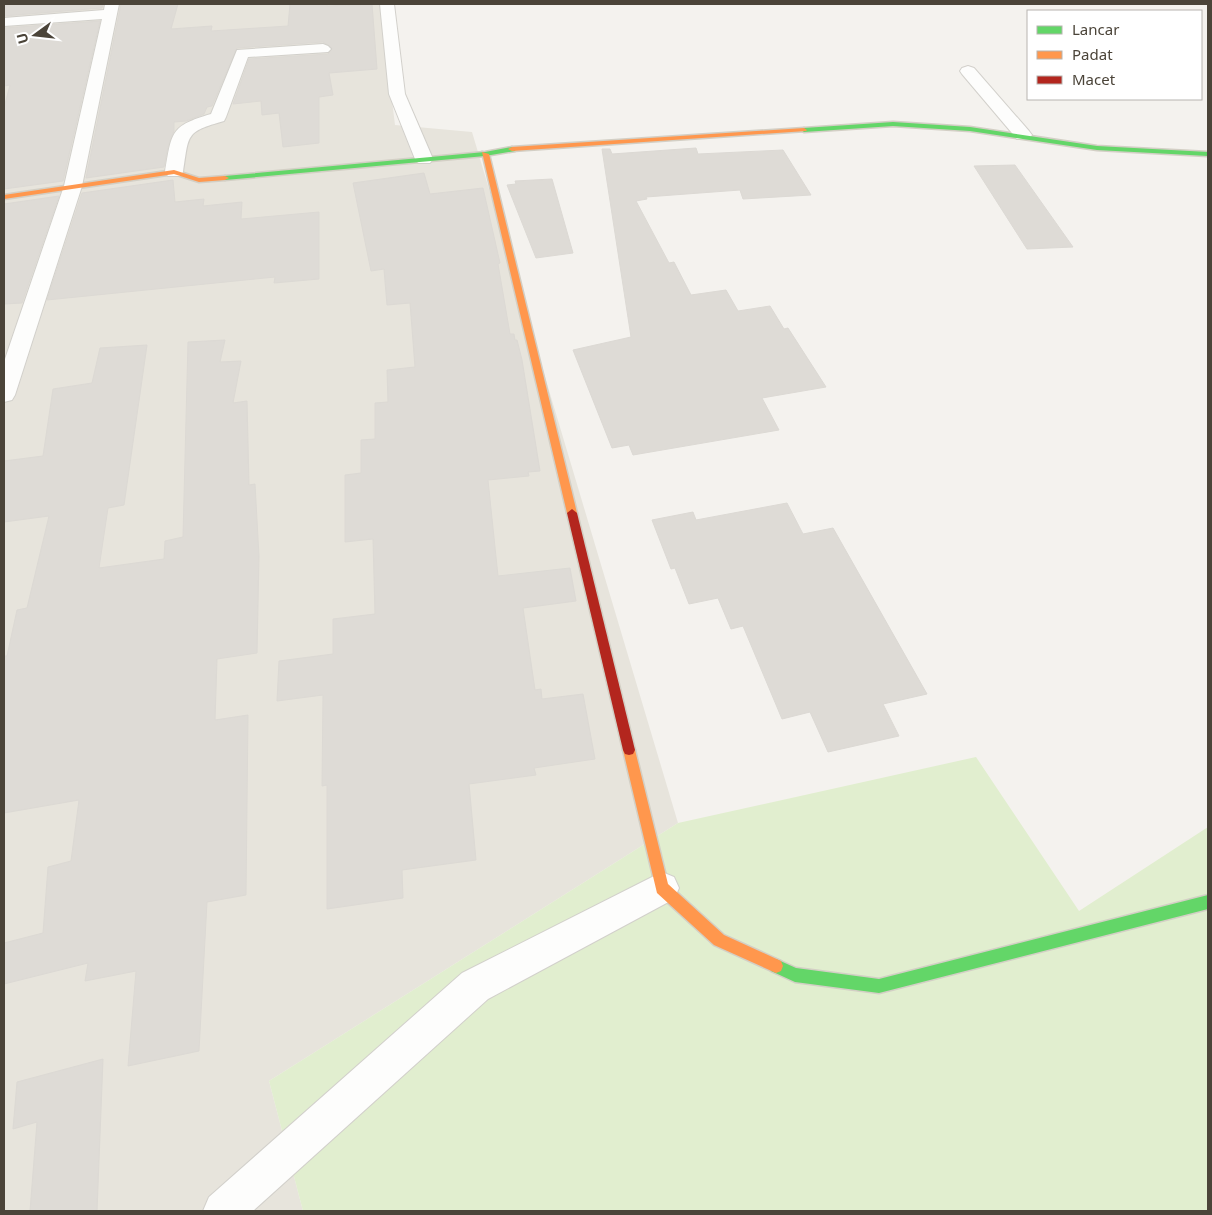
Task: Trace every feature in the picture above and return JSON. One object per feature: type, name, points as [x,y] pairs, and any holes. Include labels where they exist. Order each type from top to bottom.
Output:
[{"type":"street","points":[[386,4],[397,94],[424,159]]},
{"type":"street","points":[[4,22],[110,9],[73,186],[4,395]]},
{"type":"street","points":[[174,172],[182,132],[188,126],[218,117],[242,53],[323,49]]},
{"type":"street","points":[[968,71],[1023,134]]},
{"type":"street","points":[[4,197],[174,172],[199,180],[485,154],[525,147],[893,124],[1023,134],[1097,148],[1208,154]]},
{"type":"street","points":[[485,154],[662,888],[719,940],[795,976],[879,986],[1208,902]]},
{"type":"street","points":[[223,1211],[475,986],[662,888]]},
{"type":"shaded area","points":[[4,4],[380,4],[395,125],[472,132],[678,823],[269,1081],[303,1211],[4,1211]]},
{"type":"green space","points":[[976,757],[1079,911],[1208,827],[1208,1211],[303,1211],[269,1081],[678,823]]},
{"type":"building","points":[[4,4],[103,4],[102,8],[4,16]]},
{"type":"building","points":[[121,4],[178,4],[171,29],[212,26],[211,31],[288,26],[290,4],[327,4],[327,6],[372,4],[377,69],[329,73],[333,95],[319,97],[319,143],[283,147],[279,113],[262,115],[261,101],[233,104],[249,59],[328,54],[332,48],[323,42],[237,48],[212,106],[207,107],[204,114],[186,121],[174,122],[174,131],[164,167],[86,178]]},
{"type":"building","points":[[100,21],[63,181],[4,189],[4,108],[10,85],[4,86],[4,28]]},
{"type":"building","points":[[696,148],[698,154],[783,150],[811,195],[743,199],[740,190],[646,197],[647,199],[636,201],[669,263],[674,262],[691,295],[726,290],[738,311],[770,306],[784,329],[788,328],[826,387],[762,398],[779,430],[633,455],[629,445],[612,448],[573,350],[631,337],[602,149],[610,149],[612,154]]},
{"type":"building","points":[[1015,165],[1073,247],[1027,249],[974,166]]},
{"type":"building","points":[[424,173],[430,194],[483,188],[500,263],[498,264],[510,334],[514,334],[515,340],[517,340],[522,360],[540,471],[528,472],[529,476],[488,480],[498,576],[570,568],[576,601],[523,608],[535,690],[541,689],[542,699],[583,694],[595,759],[534,768],[536,775],[469,784],[476,860],[402,870],[403,898],[327,909],[327,785],[322,786],[323,695],[277,701],[279,661],[333,654],[333,619],[375,614],[373,539],[345,542],[345,475],[361,473],[361,440],[375,439],[375,403],[388,402],[387,370],[415,367],[410,303],[387,305],[384,269],[371,271],[353,183]]},
{"type":"building","points":[[552,179],[573,253],[536,258],[507,185],[516,184],[515,181]]},
{"type":"building","points":[[173,180],[175,202],[204,199],[203,206],[242,202],[241,219],[319,212],[319,279],[274,283],[275,277],[47,300],[82,193]]},
{"type":"building","points":[[59,196],[22,303],[4,304],[4,204]]},
{"type":"building","points":[[225,340],[220,362],[241,361],[233,403],[247,401],[249,485],[255,484],[259,556],[257,653],[217,659],[215,720],[248,715],[246,895],[207,902],[199,1051],[128,1066],[136,971],[85,981],[88,963],[4,984],[4,943],[43,933],[48,867],[71,861],[79,800],[4,813],[4,656],[7,656],[17,610],[27,608],[49,516],[4,522],[4,461],[43,456],[53,389],[92,383],[100,348],[147,345],[124,505],[108,508],[99,568],[164,559],[165,541],[183,537],[188,342]]},
{"type":"building","points":[[787,503],[803,534],[833,528],[927,694],[883,704],[899,736],[828,752],[810,712],[782,719],[743,626],[731,629],[718,598],[689,604],[675,568],[671,569],[652,520],[693,512],[696,520]]},
{"type":"building","points":[[103,1059],[97,1211],[30,1211],[37,1122],[13,1129],[17,1082]]},
{"type":"traffic: fast","points":[[804,130],[893,124],[970,129],[1097,148],[1208,154]]},
{"type":"traffic: fast","points":[[225,178],[485,154],[512,149]]},
{"type":"traffic: fast","points":[[776,966],[795,975],[879,986],[1208,902]]},
{"type":"traffic: slow","points":[[512,149],[804,130]]},
{"type":"traffic: slow","points":[[485,154],[572,513]]},
{"type":"traffic: slow","points":[[4,197],[174,172],[199,180],[225,178]]},
{"type":"traffic: slow","points":[[629,750],[662,888],[719,940],[776,966]]},
{"type":"traffic: jam","points":[[572,513],[629,750]]}]
